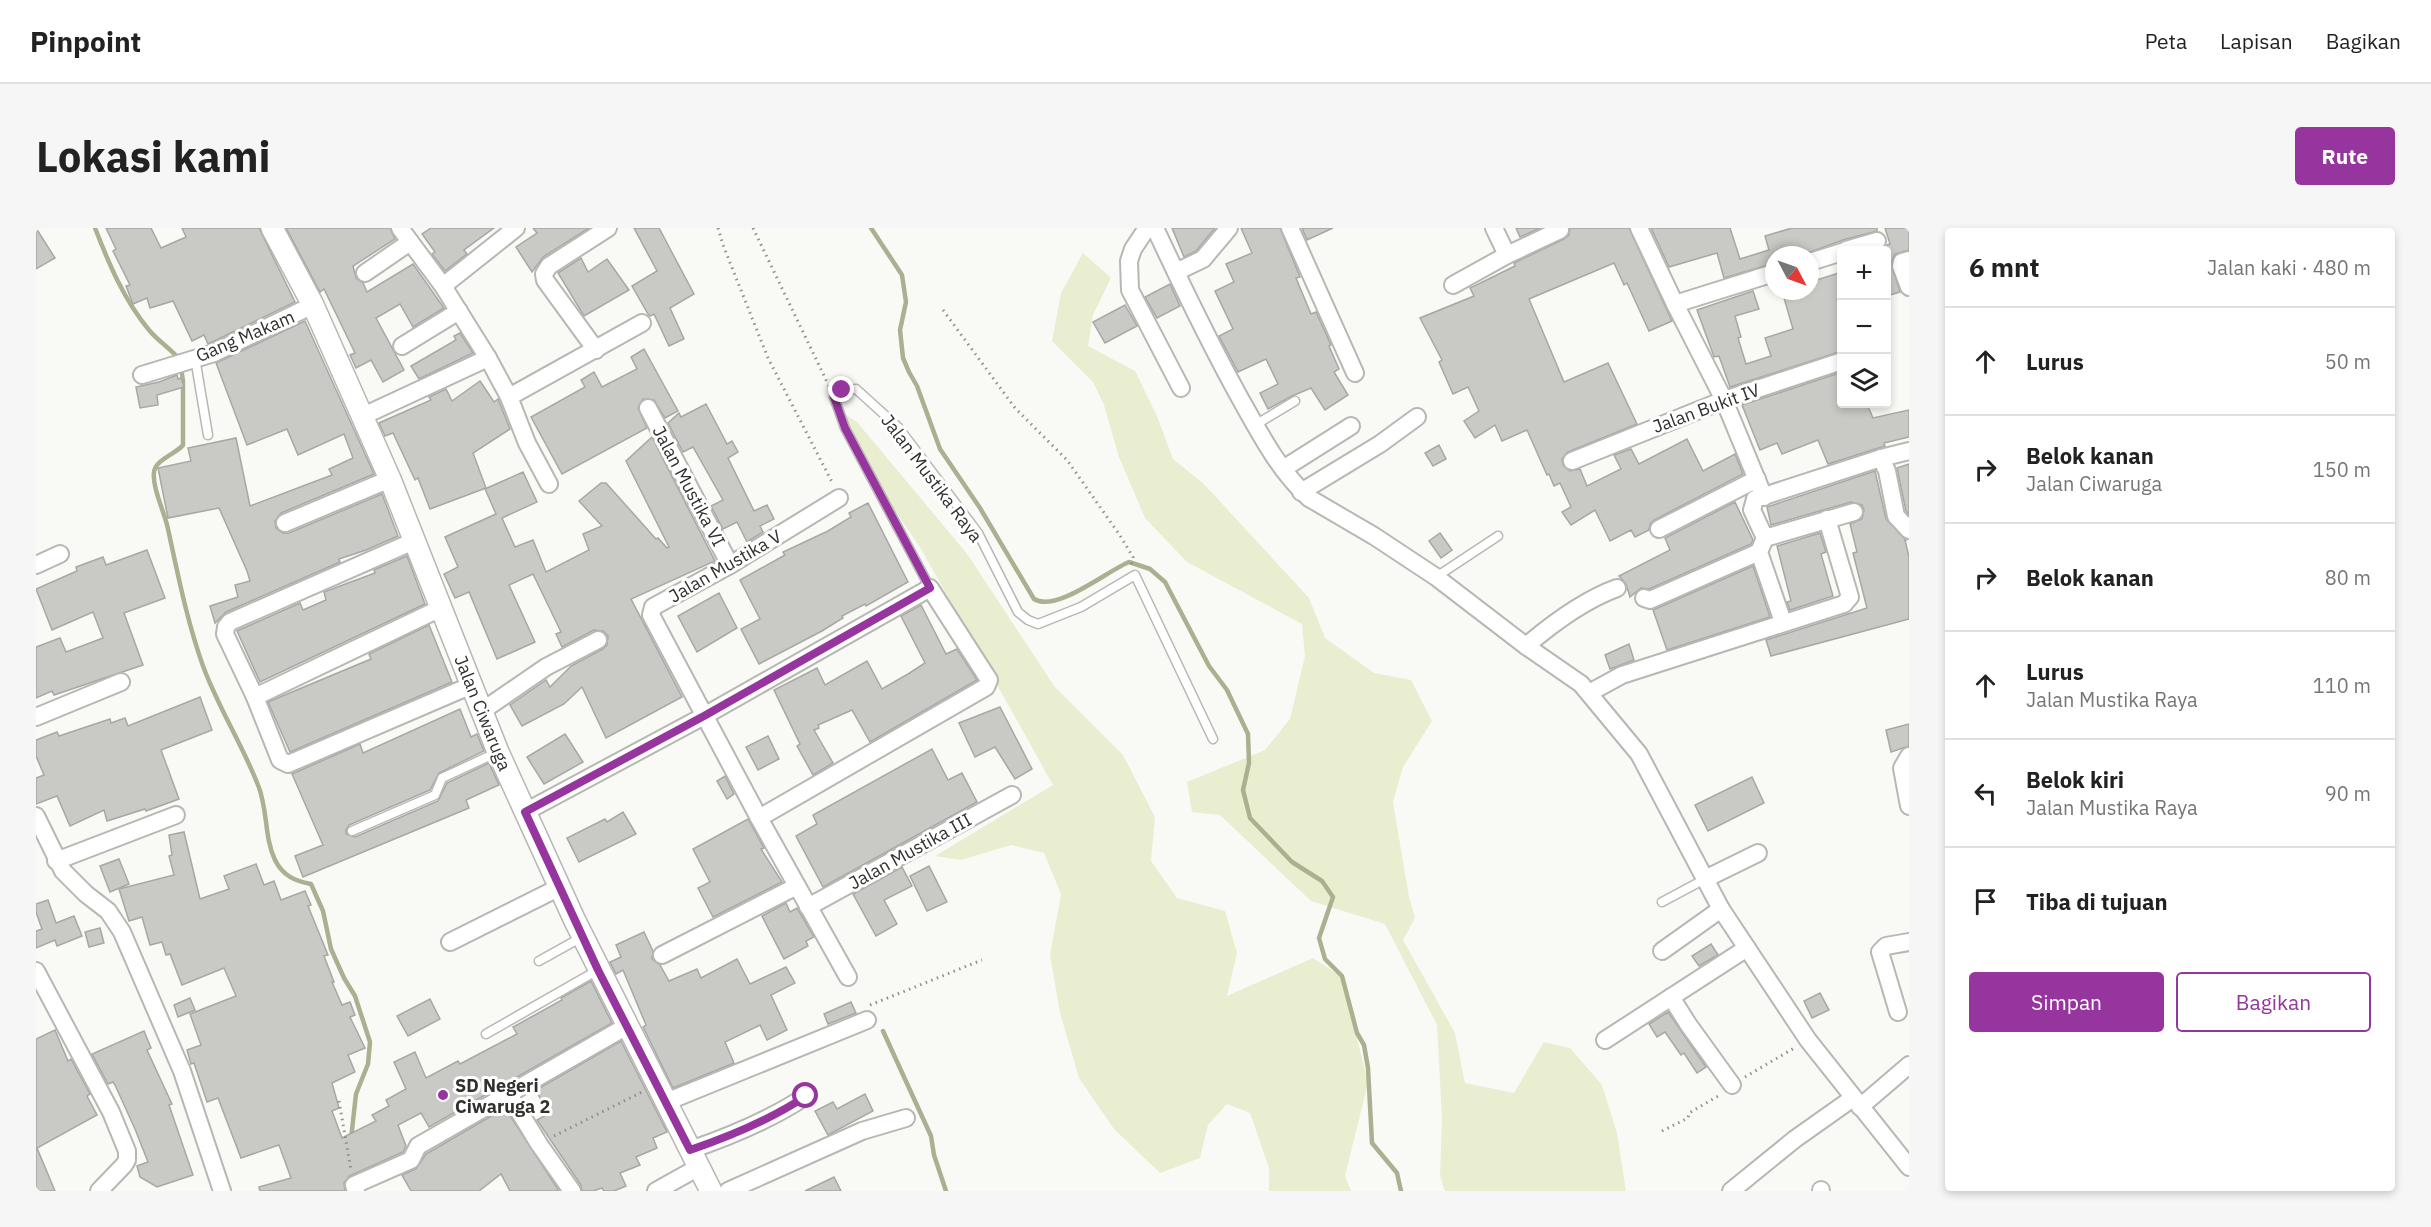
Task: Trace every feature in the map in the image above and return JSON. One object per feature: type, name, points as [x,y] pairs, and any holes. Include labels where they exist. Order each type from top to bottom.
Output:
[{"type":"street","name":"Jalan Ciwaruga","points":[[272,228],[313,305],[363,416],[498,752],[525,812],[598,970],[711,1191]]},
{"type":"street","points":[[400,228],[443,286],[489,358],[509,397],[524,436],[549,484]]},
{"type":"street","points":[[443,286],[516,228]]},
{"type":"street","points":[[596,350],[544,280],[544,274],[549,266],[608,228]]},
{"type":"street","points":[[1147,228],[1133,249],[1129,261],[1130,290],[1181,388]]},
{"type":"street","points":[[1155,228],[1217,357],[1255,425],[1283,469],[1301,492],[1436,577],[1526,646],[1581,684],[1639,754],[1721,909],[1808,1040],[1909,1167]]},
{"type":"street","points":[[1176,272],[1209,254],[1230,228]]},
{"type":"street","points":[[1290,228],[1355,373]]},
{"type":"street","points":[[1494,228],[1507,255]]},
{"type":"street","points":[[1640,228],[1675,304],[1724,400],[1764,497]]},
{"type":"street","points":[[1453,285],[1507,255],[1560,230]]},
{"type":"street","points":[[1853,246],[1876,233]]},
{"type":"street","points":[[365,273],[410,242]]},
{"type":"street","points":[[1819,259],[1837,254]]},
{"type":"street","points":[[1909,260],[1903,261],[1901,266],[1909,287]]},
{"type":"street","points":[[1675,304],[1765,276]]},
{"type":"street","name":"Gang Makam","points":[[142,375],[214,353],[313,305]]},
{"type":"street","points":[[402,346],[459,311]]},
{"type":"street","points":[[509,397],[642,323]]},
{"type":"street","points":[[363,416],[489,358]]},
{"type":"street","name":"Jalan Bukit IV","points":[[1572,461],[1724,400],[1837,363]]},
{"type":"street","name":"Jalan Mustika VI","points":[[648,408],[730,565]]},
{"type":"street","points":[[1301,492],[1380,444],[1417,417]]},
{"type":"street","points":[[1283,469],[1351,426]]},
{"type":"street","points":[[1783,622],[1752,510],[1755,499],[1909,451]]},
{"type":"street","points":[[1878,459],[1887,471],[1896,516],[1909,529]]},
{"type":"street","points":[[285,523],[390,479]]},
{"type":"street","points":[[1659,530],[1757,479]]},
{"type":"street","name":"Jalan Mustika V","points":[[704,716],[651,615],[651,610],[730,565],[837,493]]},
{"type":"street","points":[[1644,598],[1650,600],[1762,545],[1827,519],[1854,512]]},
{"type":"street","points":[[1589,693],[1622,675],[1848,601],[1850,597],[1827,519]]},
{"type":"street","points":[[414,540],[227,625],[225,634],[255,697],[280,760],[288,764],[472,685]]},
{"type":"street","points":[[36,565],[60,554]]},
{"type":"street","points":[[525,812],[704,716],[930,588],[989,680],[986,687],[759,818]]},
{"type":"street","points":[[1526,646],[1586,603],[1617,588]]},
{"type":"street","points":[[255,697],[441,608]]},
{"type":"street","points":[[482,711],[546,667],[598,640]]},
{"type":"street","points":[[36,717],[121,682]]},
{"type":"street","points":[[704,716],[848,977]]},
{"type":"street","points":[[1909,756],[1902,768],[1909,806]]},
{"type":"street","name":"Jalan Mustika III","points":[[808,908],[1012,795]]},
{"type":"street","points":[[56,861],[176,815]]},
{"type":"street","points":[[36,816],[56,861],[63,871],[86,894],[108,911],[122,932],[182,1071],[222,1191]]},
{"type":"street","points":[[1705,879],[1758,853]]},
{"type":"street","points":[[662,955],[797,885]]},
{"type":"street","points":[[450,942],[560,887]]},
{"type":"street","points":[[1662,951],[1721,909]]},
{"type":"street","points":[[1898,1012],[1880,952],[1886,946],[1909,942]]},
{"type":"street","points":[[1605,1040],[1747,948]]},
{"type":"street","points":[[36,971],[111,1112],[127,1151],[127,1160],[124,1165],[99,1191]]},
{"type":"street","points":[[1671,998],[1732,1085]]},
{"type":"street","points":[[662,1094],[867,1020]]},
{"type":"street","points":[[359,1185],[411,1160],[418,1146],[627,1026]]},
{"type":"street","points":[[1731,1191],[1795,1139],[1857,1103],[1909,1065]]},
{"type":"street","points":[[508,1093],[539,1144],[572,1191]]},
{"type":"street","points":[[656,1191],[695,1158],[731,1136],[766,1118],[776,1116],[806,1096]]},
{"type":"street","points":[[729,1191],[862,1131],[906,1118]]},
{"type":"lane","points":[[195,358],[208,435]]},
{"type":"lane","name":"Jalan Mustika Raya","points":[[834,397],[842,390],[856,389],[898,427],[978,533],[1018,612],[1028,620],[1038,624],[1082,607],[1135,575]]},
{"type":"lane","points":[[834,397],[845,428],[930,588]]},
{"type":"lane","points":[[1255,425],[1295,401]]},
{"type":"lane","points":[[1436,577],[1498,536]]},
{"type":"lane","points":[[1135,575],[1213,739]]},
{"type":"lane","points":[[352,831],[435,795],[442,778],[498,752]]},
{"type":"lane","points":[[1662,902],[1705,879]]},
{"type":"lane","points":[[539,961],[583,937]]},
{"type":"lane","points":[[486,1034],[598,970]]},
{"type":"path","points":[[718,228],[768,358],[837,493]]},
{"type":"path","points":[[753,228],[834,397]]},
{"type":"path","points":[[943,310],[1015,408],[1067,460],[1133,557],[1131,568],[1135,575]]},
{"type":"path","points":[[867,1020],[871,1018],[870,1005],[873,1003],[982,960]]},
{"type":"path","points":[[539,1144],[662,1094]]},
{"type":"path","points":[[339,1101],[359,1185]]},
{"type":"green space","points":[[1083,253],[1111,278],[1093,315],[1088,346],[1135,371],[1157,416],[1173,459],[1204,484],[1309,598],[1325,638],[1374,673],[1411,680],[1432,721],[1403,767],[1393,802],[1409,897],[1415,918],[1403,940],[1455,1033],[1465,1083],[1514,1093],[1544,1042],[1570,1048],[1602,1085],[1617,1133],[1626,1191],[1445,1191],[1440,1176],[1442,1118],[1437,1025],[1385,924],[1311,901],[1220,815],[1192,812],[1187,782],[1265,750],[1290,719],[1305,656],[1302,624],[1187,562],[1145,518],[1119,457],[1104,405],[1093,382],[1052,341],[1061,293]]},
{"type":"green space","points":[[846,415],[857,422],[968,555],[1054,686],[1123,755],[1155,817],[1151,861],[1177,898],[1225,911],[1237,953],[1227,996],[1313,958],[1342,977],[1368,1083],[1345,1176],[1351,1191],[1269,1191],[1269,1168],[1250,1113],[1227,1104],[1208,1125],[1200,1158],[1160,1173],[1114,1129],[1079,1078],[1060,1013],[1050,955],[1061,894],[1044,853],[1011,845],[961,860],[935,856],[1053,785],[921,549],[838,426]]},
{"type":"building","points":[[36,228],[55,258],[36,269]]},
{"type":"building","points":[[106,228],[151,228],[161,248],[186,237],[182,228],[259,228],[295,302],[208,344],[204,335],[192,341],[173,301],[150,308],[147,298],[133,304],[126,286],[130,285],[113,251],[116,249]]},
{"type":"building","points":[[286,228],[390,228],[395,239],[353,266],[356,278],[363,283],[367,292],[413,264],[444,308],[413,327],[400,304],[376,318],[404,370],[383,382],[371,360],[356,368],[350,355],[355,353],[324,289],[320,292]]},
{"type":"building","points":[[431,228],[494,228],[464,250],[467,254],[445,271],[432,254],[435,252],[422,234]]},
{"type":"building","points":[[533,228],[589,228],[543,257],[532,272],[516,247],[537,233]]},
{"type":"building","points":[[634,228],[659,228],[694,294],[670,308],[684,339],[669,346],[654,314],[650,316],[648,314],[632,286],[657,271]]},
{"type":"building","points":[[1172,228],[1215,228],[1196,251],[1184,257]]},
{"type":"building","points":[[1241,228],[1280,228],[1300,277],[1296,278],[1311,314],[1316,312],[1331,345],[1329,346],[1339,369],[1334,372],[1348,395],[1325,410],[1311,388],[1268,409],[1260,393],[1278,384],[1266,359],[1238,372],[1219,336],[1233,329],[1215,291],[1234,282],[1226,264],[1252,253]]},
{"type":"building","points":[[1302,228],[1333,228],[1307,240]]},
{"type":"building","points":[[1516,228],[1540,228],[1520,237]]},
{"type":"building","points":[[1570,228],[1629,228],[1672,321],[1649,331],[1627,283],[1624,285],[1614,263],[1529,299],[1564,382],[1608,363],[1637,424],[1568,452],[1562,459],[1563,465],[1570,471],[1580,469],[1587,486],[1621,469],[1614,455],[1631,449],[1639,464],[1687,439],[1703,471],[1735,454],[1743,474],[1654,520],[1649,530],[1635,537],[1631,530],[1610,541],[1595,510],[1571,525],[1562,512],[1571,507],[1560,483],[1554,486],[1549,474],[1547,475],[1527,430],[1502,441],[1495,425],[1475,438],[1464,421],[1479,411],[1468,387],[1453,394],[1439,362],[1442,360],[1420,318],[1474,296],[1470,288],[1515,266],[1514,263],[1564,239],[1569,235]]},
{"type":"building","points":[[1651,228],[1730,228],[1740,259],[1765,251],[1765,266],[1724,278],[1717,253],[1669,267]]},
{"type":"building","points":[[1792,228],[1877,228],[1877,231],[1819,249],[1819,246],[1768,246],[1765,236]]},
{"type":"building","points":[[1885,228],[1909,228],[1909,250],[1895,254],[1891,263],[1891,246],[1887,246],[1890,244]]},
{"type":"building","points":[[581,258],[588,272],[607,259],[629,290],[584,316],[558,273]]},
{"type":"building","points":[[1891,263],[1900,292],[1891,295]]},
{"type":"building","points":[[1837,274],[1837,353],[1730,387],[1719,356],[1714,357],[1697,310],[1753,291],[1759,309],[1735,316],[1741,337],[1738,338],[1746,364],[1771,356],[1765,338],[1793,329],[1785,300],[1819,300],[1819,279]]},
{"type":"building","points":[[1170,284],[1180,306],[1157,318],[1145,297]]},
{"type":"building","points":[[1125,305],[1137,326],[1105,343],[1093,322]]},
{"type":"building","points":[[305,321],[374,474],[281,513],[275,521],[276,528],[283,533],[289,533],[382,494],[398,536],[339,559],[340,562],[226,612],[215,623],[210,606],[238,597],[235,585],[250,581],[247,571],[219,508],[168,518],[158,468],[191,461],[188,448],[236,438],[250,506],[332,475],[329,469],[353,458],[344,434],[298,455],[287,429],[247,445],[216,363]]},
{"type":"building","points":[[460,333],[473,353],[419,379],[411,366],[456,340],[454,336]]},
{"type":"building","points":[[644,349],[678,411],[665,418],[654,400],[643,399],[638,408],[647,428],[562,474],[531,417],[585,387],[581,380],[594,372],[602,387],[637,369],[631,357]]},
{"type":"building","points":[[1837,374],[1837,408],[1869,408],[1873,418],[1909,410],[1909,437],[1884,443],[1885,446],[1828,464],[1818,440],[1782,454],[1777,443],[1760,450],[1742,405]]},
{"type":"building","points":[[177,375],[178,379],[181,378],[184,387],[157,395],[158,405],[140,408],[136,387]]},
{"type":"building","points":[[480,381],[494,402],[498,399],[510,429],[473,453],[486,488],[430,509],[418,478],[415,480],[393,433],[385,436],[379,423],[431,400],[429,397],[446,389],[452,401]]},
{"type":"building","points":[[706,404],[727,444],[732,441],[738,452],[728,458],[754,511],[767,505],[774,519],[760,526],[763,532],[747,542],[737,522],[723,529],[711,506],[723,500],[693,447],[683,452],[668,423],[679,413],[681,417]]},
{"type":"building","points":[[652,437],[715,561],[631,599],[682,697],[606,738],[582,687],[564,704],[522,726],[510,705],[546,680],[550,687],[571,666],[603,649],[607,645],[608,636],[603,631],[594,630],[562,647],[556,634],[561,632],[533,574],[509,585],[535,642],[497,659],[469,592],[455,598],[444,574],[458,567],[445,537],[496,514],[485,489],[523,472],[537,502],[502,518],[515,547],[533,540],[546,572],[589,550],[583,534],[602,526],[579,501],[601,483],[606,483],[656,539],[658,538],[667,548],[669,547],[626,461]]},
{"type":"building","points":[[1439,445],[1446,459],[1433,466],[1425,453]]},
{"type":"building","points":[[1909,464],[1909,515],[1906,511],[1897,468]]},
{"type":"building","points":[[1875,471],[1886,519],[1906,540],[1909,557],[1909,619],[1771,656],[1766,640],[1867,608],[1853,553],[1857,552],[1850,524],[1862,519],[1864,510],[1862,505],[1851,502],[1771,525],[1767,507]]},
{"type":"building","points":[[1735,502],[1753,540],[1751,544],[1649,589],[1641,588],[1630,597],[1626,584],[1619,576],[1670,550],[1665,538]]},
{"type":"building","points":[[868,503],[908,582],[866,606],[865,604],[842,616],[843,618],[822,631],[759,664],[741,629],[760,619],[740,580],[785,555],[783,552],[828,531],[851,517],[849,513]]},
{"type":"building","points":[[1440,533],[1452,550],[1441,558],[1429,541]]},
{"type":"building","points":[[1820,533],[1826,552],[1821,554],[1833,596],[1790,610],[1787,602],[1791,601],[1777,546]]},
{"type":"building","points":[[147,550],[165,598],[124,613],[143,665],[54,695],[52,691],[36,698],[36,647],[60,638],[66,652],[103,638],[93,612],[52,630],[36,589],[77,571],[76,567],[103,557],[106,565]]},
{"type":"building","points":[[407,556],[425,604],[260,682],[237,631],[300,603],[303,610],[326,600],[324,592],[375,573],[374,570]]},
{"type":"building","points":[[1753,566],[1770,617],[1667,650],[1653,610]]},
{"type":"building","points":[[719,593],[737,628],[697,652],[678,616]]},
{"type":"building","points":[[921,605],[946,654],[957,649],[977,680],[870,742],[852,710],[818,725],[819,728],[814,730],[833,763],[813,775],[797,746],[800,744],[774,690],[817,668],[825,685],[867,661],[882,689],[908,674],[925,663],[901,616]]},
{"type":"building","points":[[429,625],[452,682],[290,752],[268,702],[371,659],[369,654]]},
{"type":"building","points":[[1629,644],[1634,660],[1610,669],[1605,655]]},
{"type":"building","points":[[200,697],[212,730],[161,750],[179,799],[146,811],[145,809],[107,821],[104,810],[70,826],[57,796],[36,804],[36,778],[44,775],[36,756],[36,740],[57,732],[59,736],[110,719],[111,723],[125,718],[128,726]]},
{"type":"building","points":[[1000,707],[1032,769],[1015,779],[995,747],[975,757],[959,723]]},
{"type":"building","points":[[460,709],[471,737],[477,734],[484,751],[439,773],[430,790],[349,825],[346,834],[355,837],[438,801],[447,783],[489,763],[499,785],[466,800],[469,808],[303,877],[295,856],[323,845],[292,774],[360,744],[363,753]]},
{"type":"building","points":[[1909,724],[1909,746],[1891,752],[1886,730]]},
{"type":"building","points":[[565,734],[583,762],[544,784],[527,757]]},
{"type":"building","points":[[768,736],[779,759],[758,770],[746,747]]},
{"type":"building","points":[[932,749],[948,780],[962,773],[977,802],[823,887],[796,836],[817,824],[813,815]]},
{"type":"building","points":[[725,776],[734,794],[727,799],[717,781]]},
{"type":"building","points":[[1752,777],[1764,803],[1708,831],[1695,805]]},
{"type":"building","points":[[623,812],[636,834],[579,862],[567,838],[605,819],[607,822]]},
{"type":"building","points":[[748,819],[764,848],[761,849],[782,882],[713,917],[698,888],[710,882],[693,849]]},
{"type":"building","points":[[184,832],[200,899],[229,889],[224,876],[256,864],[264,885],[274,881],[281,900],[305,891],[311,905],[308,906],[328,955],[324,956],[334,982],[332,982],[342,1005],[350,1002],[355,1015],[350,1017],[365,1048],[348,1055],[355,1072],[332,1083],[339,1108],[332,1111],[342,1138],[376,1121],[372,1115],[389,1106],[386,1100],[406,1089],[394,1062],[415,1052],[426,1078],[458,1061],[460,1064],[517,1034],[513,1027],[591,981],[612,1023],[429,1127],[421,1113],[398,1125],[406,1146],[403,1152],[349,1176],[344,1183],[345,1191],[260,1191],[259,1187],[291,1178],[279,1145],[241,1158],[218,1098],[207,1102],[194,1063],[191,1064],[187,1050],[201,1045],[190,1014],[236,996],[224,968],[182,985],[170,954],[166,955],[162,942],[150,945],[142,917],[129,921],[119,889],[174,875],[169,856],[172,855],[169,835]]},
{"type":"building","points":[[119,859],[129,884],[110,892],[100,866]]},
{"type":"building","points":[[929,866],[947,902],[927,911],[910,876]]},
{"type":"building","points":[[902,867],[912,886],[884,900],[897,924],[876,936],[853,894]]},
{"type":"building","points":[[48,900],[56,923],[74,916],[82,936],[57,946],[55,940],[36,948],[36,931],[42,929],[36,912],[36,904]]},
{"type":"building","points":[[786,903],[790,912],[797,908],[814,937],[806,941],[808,946],[784,959],[762,916]]},
{"type":"building","points":[[100,928],[104,943],[89,947],[85,932]]},
{"type":"building","points":[[644,932],[653,951],[652,959],[660,965],[669,981],[697,969],[701,978],[737,959],[750,984],[786,967],[795,983],[771,995],[787,1030],[767,1040],[760,1025],[725,1042],[734,1063],[673,1088],[643,1027],[646,1025],[623,970],[616,974],[610,962],[621,957],[616,945]]},
{"type":"building","points":[[1711,944],[1718,955],[1699,966],[1692,956]]},
{"type":"building","points":[[1820,993],[1829,1010],[1812,1018],[1804,1001]]},
{"type":"building","points":[[190,998],[195,1010],[178,1017],[174,1005]]},
{"type":"building","points":[[430,999],[440,1019],[408,1036],[397,1016]]},
{"type":"building","points":[[851,1002],[856,1013],[828,1024],[824,1014]]},
{"type":"building","points":[[1668,1012],[1706,1067],[1697,1073],[1684,1053],[1681,1055],[1665,1032],[1657,1037],[1649,1024]]},
{"type":"building","points":[[55,1030],[68,1061],[71,1059],[90,1094],[87,1096],[97,1115],[37,1148],[55,1191],[36,1191],[36,1039]]},
{"type":"building","points":[[144,1031],[151,1048],[147,1050],[172,1104],[169,1105],[193,1175],[157,1187],[140,1177],[137,1166],[148,1162],[115,1085],[113,1082],[108,1084],[92,1054]]},
{"type":"building","points":[[621,1041],[667,1132],[653,1138],[657,1148],[636,1157],[640,1165],[620,1173],[626,1186],[614,1191],[604,1191],[602,1188],[582,1191],[581,1185],[537,1120],[548,1114],[536,1090]]},
{"type":"building","points":[[865,1094],[873,1111],[828,1135],[815,1111],[833,1102],[837,1109]]},
{"type":"building","points":[[505,1108],[559,1191],[510,1191],[501,1174],[479,1191],[411,1191],[402,1175],[416,1169],[426,1154]]},
{"type":"building","points":[[834,1177],[841,1191],[805,1191]]},
{"type":"waterway","points":[[95,228],[132,306],[153,334],[179,359]]},
{"type":"waterway","points":[[871,228],[902,275],[906,302],[900,330],[903,358],[917,386],[940,449],[980,508],[1034,599],[1043,602],[1068,596],[1129,562],[1150,569],[1165,582],[1209,666],[1227,690],[1248,734],[1249,763],[1243,790],[1250,818],[1292,862],[1322,881],[1333,897],[1319,938],[1325,959],[1342,976],[1357,1033],[1364,1045],[1368,1068],[1372,1143],[1397,1173],[1401,1191]]},
{"type":"waterway","points":[[181,367],[183,445],[158,464],[154,472],[155,485],[197,649],[216,696],[258,785],[275,860],[286,874],[311,884],[323,911],[331,949],[355,996],[370,1042],[368,1064],[356,1094],[351,1139]]},
{"type":"waterway","points":[[883,1031],[931,1136],[934,1155],[946,1191]]},
{"type":"place","name":"SD Negeri Ciwaruga 2","points":[[443,1095]]},
{"type":"route","points":[[806,1096],[776,1116],[766,1118],[731,1136],[690,1150],[598,970],[525,812],[704,716],[930,588],[845,428],[834,397],[842,390]]}]
